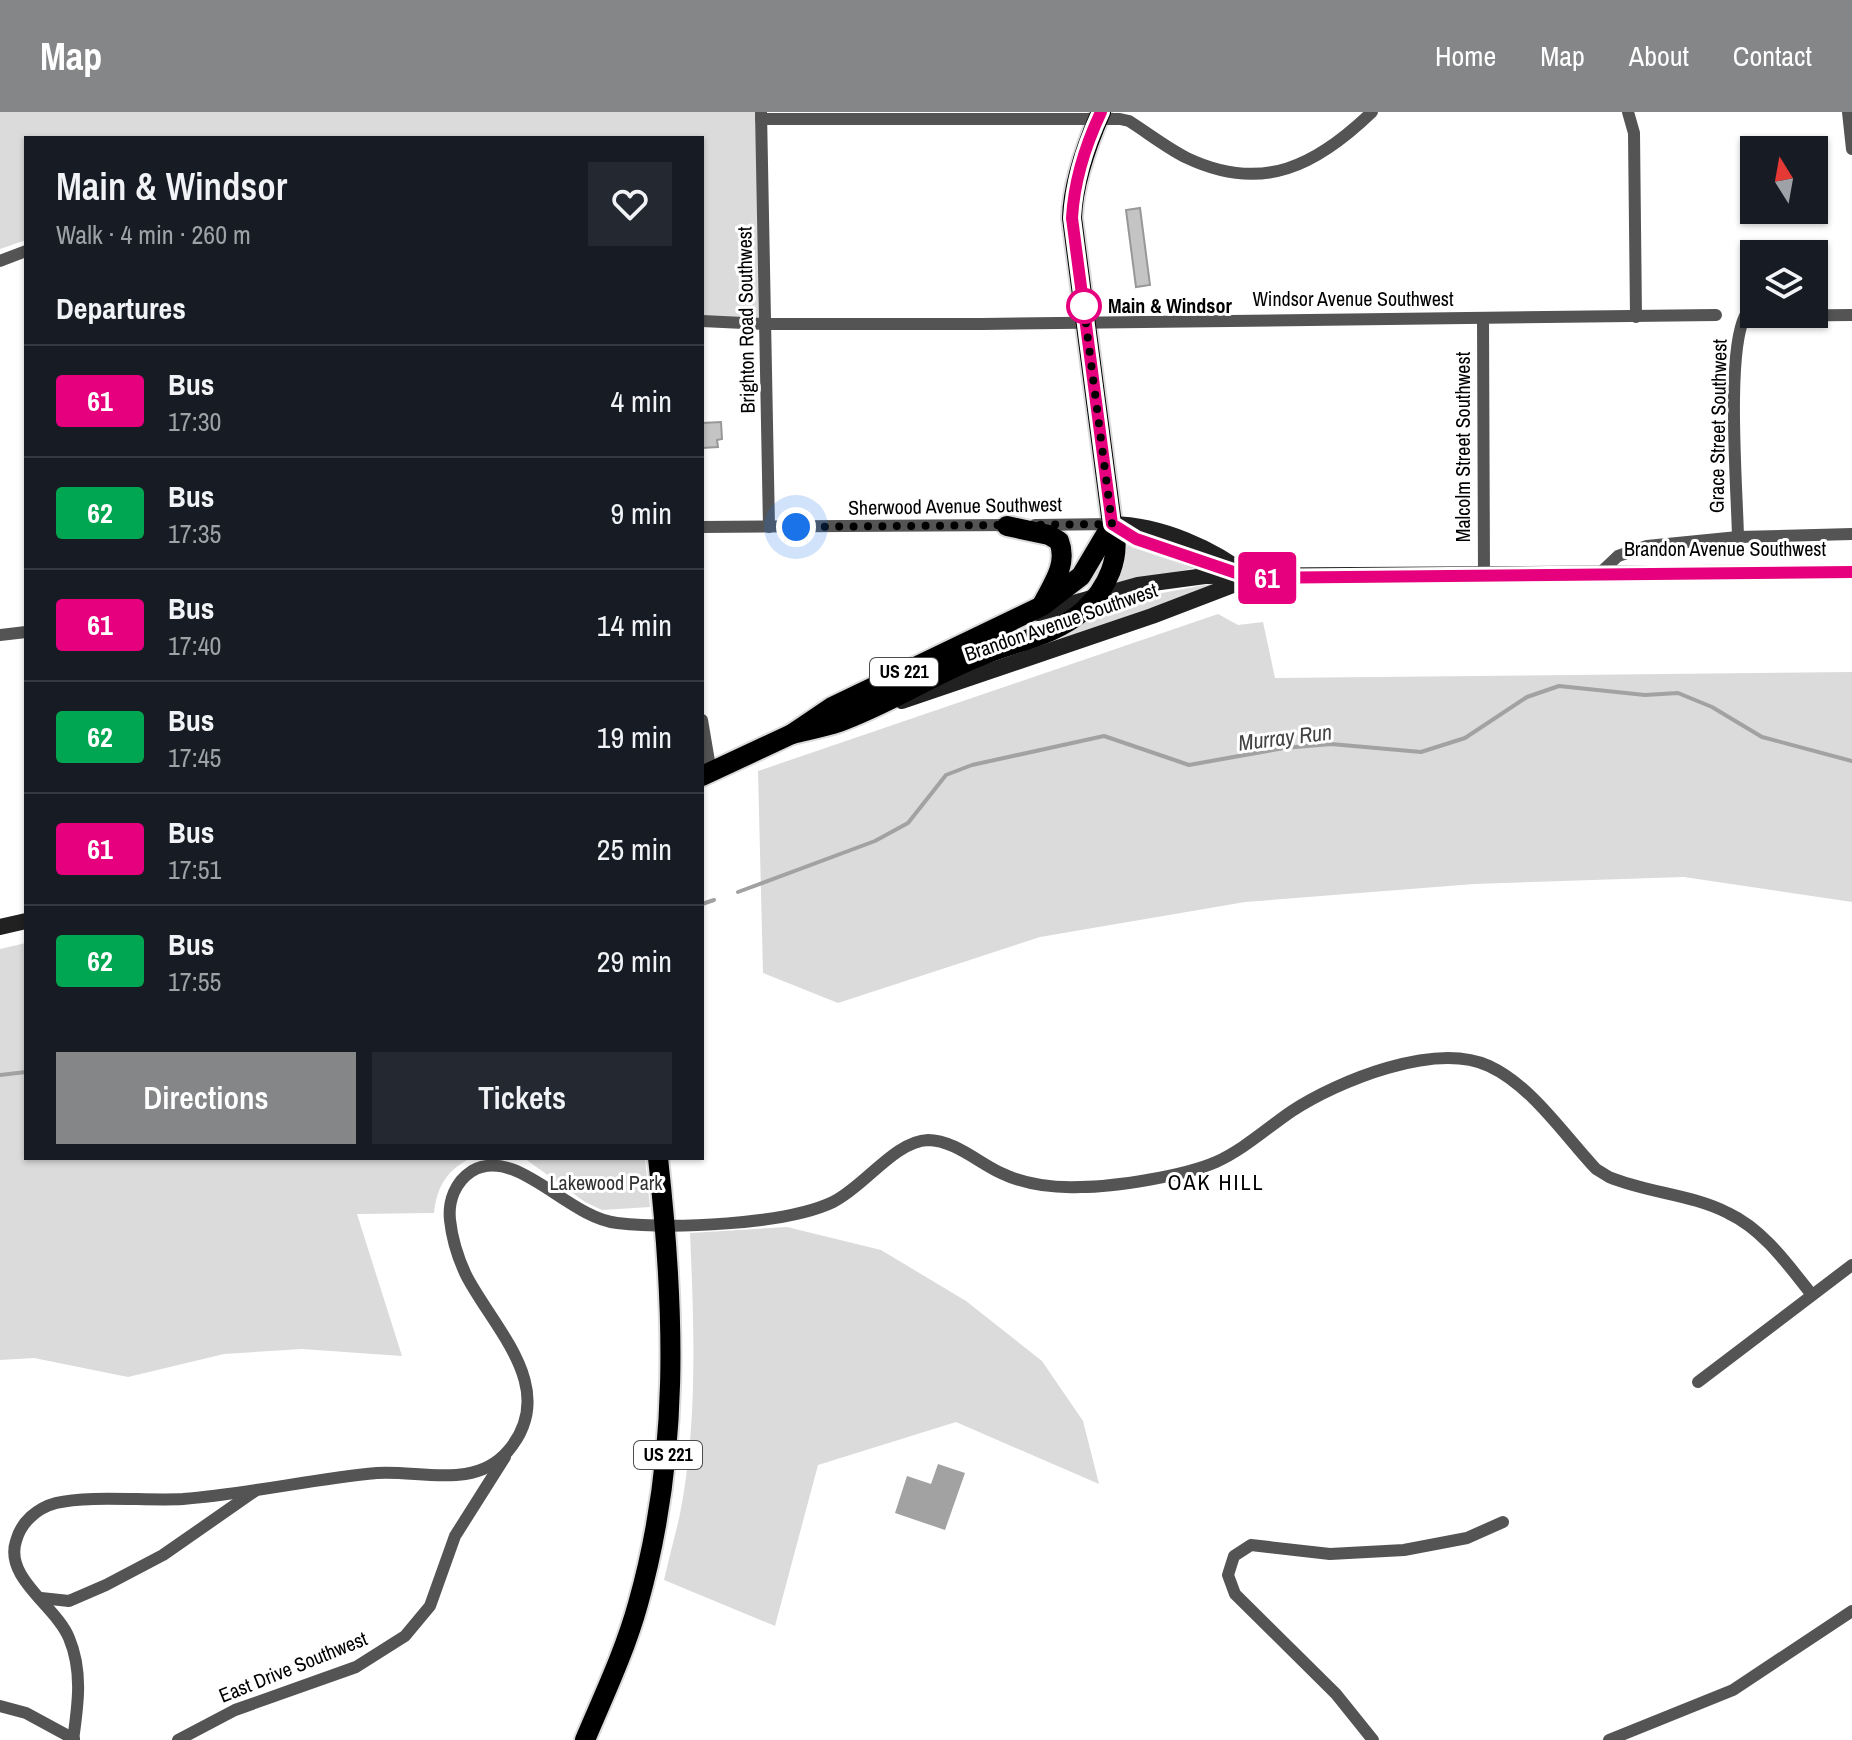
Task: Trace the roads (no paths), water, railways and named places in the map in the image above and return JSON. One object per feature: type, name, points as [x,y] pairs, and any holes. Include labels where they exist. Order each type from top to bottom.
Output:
[{"type":"main road","name":"US 221","points":[[1020,618],[1042,606],[1081,576],[1112,524],[1073,202],[1089,139],[1100,116]]},
{"type":"main road","name":"Brandon Avenue Southwest","points":[[840,722],[984,654],[1051,630],[1083,610],[1112,567],[1117,551],[1112,524]]},
{"type":"main road","name":"Sherwood Avenue Southwest","points":[[1112,524],[1136,539],[1251,578]]},
{"type":"main road","points":[[1007,526],[1049,535],[1059,541],[1064,555],[1062,566],[1042,606]]},
{"type":"main road","name":"Brandon Avenue Southwest","points":[[706,774],[792,734],[832,707],[1020,618],[1096,595],[1176,579],[1852,572]]},
{"type":"main road","name":"Brandon Avenue Southwest","points":[[792,734],[840,722],[1138,621],[1251,578]]},
{"type":"main road","points":[[0,927],[24,921]]},
{"type":"main road","name":"US 221","points":[[585,1740],[637,1608],[666,1472],[672,1367],[665,1224],[658,1160]]},
{"type":"street","points":[[761,116],[1100,116],[1129,121],[1184,156],[1223,171],[1243,173],[1281,170],[1318,157],[1340,143],[1372,112]]},
{"type":"street","points":[[1628,112],[1634,133],[1636,317]]},
{"type":"street","points":[[1848,112],[1852,149]]},
{"type":"street","name":"Brighton Road Southwest","points":[[761,116],[769,527]]},
{"type":"street","points":[[0,261],[24,252]]},
{"type":"street","name":"Windsor Avenue Southwest","points":[[704,321],[766,324],[1716,315]]},
{"type":"street","name":"Grace Street Southwest","points":[[1738,537],[1736,379],[1738,335],[1745,316],[1852,315]]},
{"type":"street","name":"Malcolm Street Southwest","points":[[1483,318],[1484,575]]},
{"type":"street","name":"Sherwood Avenue Southwest","points":[[704,527],[1112,524]]},
{"type":"street","name":"Brandon Avenue Southwest","points":[[1599,574],[1618,556],[1647,546],[1738,537],[1852,534]]},
{"type":"street","points":[[0,635],[24,632]]},
{"type":"street","points":[[704,747],[706,774]]},
{"type":"street","name":"East Drive Southwest","points":[[178,1740],[235,1710],[356,1667],[405,1636],[430,1606],[459,1527],[525,1418],[526,1384],[507,1338],[468,1279],[458,1256],[449,1212],[454,1191],[461,1180],[480,1167],[504,1165],[523,1172],[594,1218],[624,1224],[761,1220],[818,1208],[858,1187],[900,1150],[925,1140],[944,1143],[999,1172],[1034,1185],[1083,1188],[1183,1172],[1216,1162],[1296,1109],[1358,1078],[1409,1064],[1461,1059],[1477,1061],[1506,1076],[1525,1091],[1596,1169],[1609,1177],[1712,1206],[1741,1220],[1779,1254],[1812,1295]]},
{"type":"street","points":[[1698,1382],[1852,1265]]},
{"type":"street","points":[[0,1706],[26,1713],[74,1739],[79,1679],[76,1660],[59,1620],[19,1571],[14,1549],[25,1523],[46,1507],[74,1501],[186,1499],[378,1473],[452,1476],[472,1472],[506,1454]]},
{"type":"street","points":[[41,1598],[69,1601],[106,1585],[163,1555],[257,1489]]},
{"type":"street","points":[[1373,1740],[1336,1694],[1235,1594],[1228,1575],[1234,1556],[1251,1545],[1330,1554],[1404,1550],[1467,1538],[1503,1522]]},
{"type":"street","points":[[1609,1740],[1733,1690],[1852,1611]]},
{"type":"waterway","name":"Murray Run","points":[[738,892],[875,841],[908,823],[946,775],[972,765],[1104,736],[1189,765],[1284,748],[1331,744],[1421,752],[1465,738],[1527,697],[1559,686],[1645,695],[1678,693],[1712,707],[1762,737],[1852,761]]},
{"type":"waterway","name":"Murray Run","points":[[704,903],[714,900]]},
{"type":"waterway","name":"Murray Run","points":[[0,1075],[24,1072]]},
{"type":"place","name":"Main & Windsor","points":[[1084,306]]},
{"type":"district","name":"OAK HILL","points":[[1216,1182]]},
{"type":"park label","name":"Lakewood Park","points":[[606,1183]]}]
